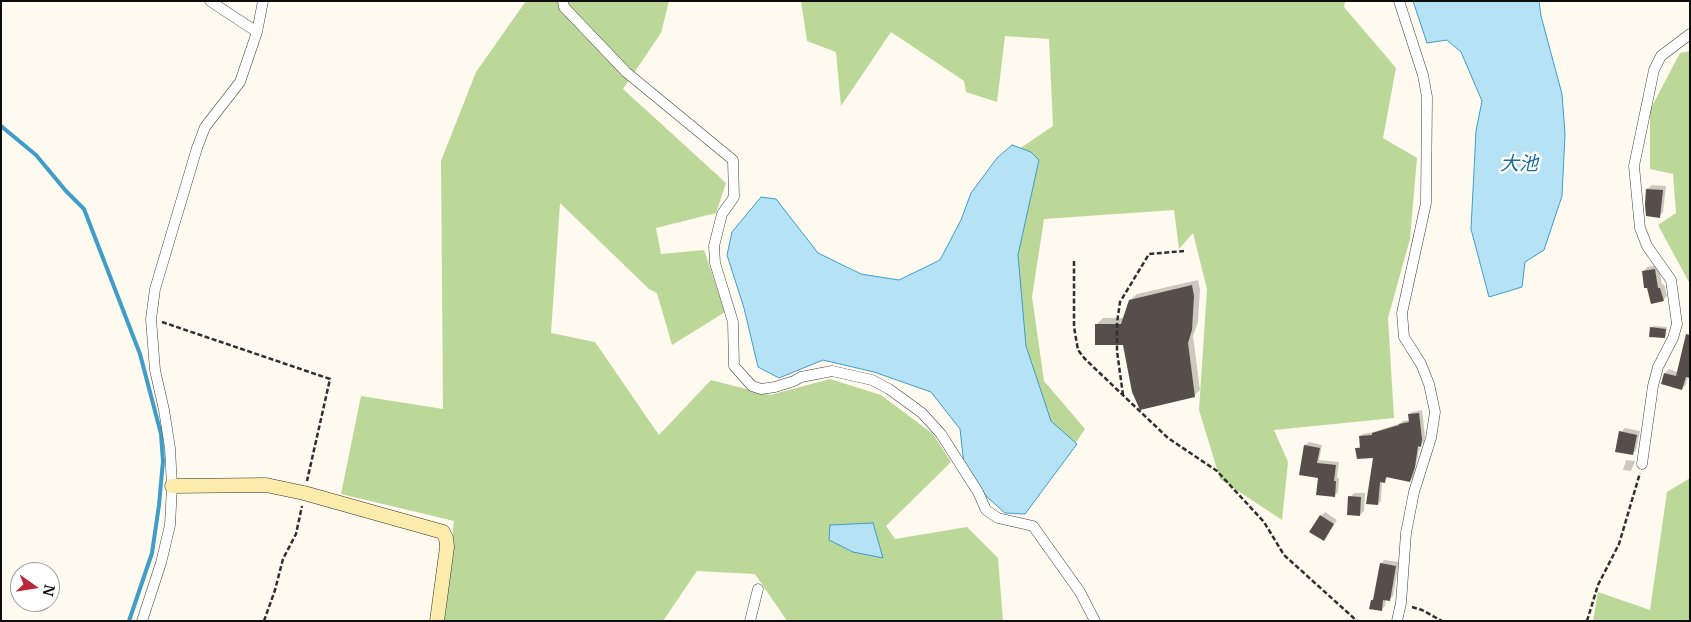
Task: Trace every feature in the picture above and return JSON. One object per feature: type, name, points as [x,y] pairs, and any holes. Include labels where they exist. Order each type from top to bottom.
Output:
[{"type":"street","points":[[210,1],[257,32]]},
{"type":"street","points":[[142,621],[161,562],[170,525],[172,486],[167,429],[155,370],[151,319],[155,289],[197,148],[205,128],[240,82],[257,32],[263,1]]},
{"type":"street","points":[[563,1],[564,7],[626,72],[733,160],[734,197],[722,214],[714,246],[715,263],[733,322],[734,366],[752,386],[761,389],[775,388],[801,377],[832,371],[872,380],[889,389],[922,413],[941,434],[978,492],[986,510],[998,518],[1033,526],[1080,592],[1095,621]]},
{"type":"street","points":[[1397,621],[1401,603],[1406,533],[1414,492],[1431,438],[1435,412],[1429,384],[1421,364],[1404,337],[1403,329],[1402,313],[1426,203],[1427,97],[1423,76],[1399,1]]},
{"type":"street","points":[[1642,464],[1652,386],[1658,367],[1673,338],[1677,324],[1671,280],[1646,246],[1640,228],[1634,166],[1654,70],[1661,56],[1690,34]]},
{"type":"street","points":[[172,486],[266,485],[304,493],[443,532],[447,547],[437,621]]},
{"type":"street","points":[[750,621],[758,590]]},
{"type":"path","points":[[1123,395],[1117,350],[1117,323],[1120,302],[1149,254],[1184,251]]},
{"type":"path","points":[[1074,261],[1074,327],[1078,350],[1085,359],[1168,438],[1217,471],[1264,522],[1284,555],[1357,621]]},
{"type":"path","points":[[151,319],[330,379],[296,534],[283,559],[264,621]]},
{"type":"path","points":[[1587,621],[1598,585],[1619,544],[1642,464]]},
{"type":"path","points":[[1401,603],[1422,610],[1442,621]]},
{"type":"green space","points":[[526,1],[669,1],[661,33],[623,89],[726,183],[716,213],[656,228],[661,254],[704,250],[725,312],[672,345],[657,293],[649,289],[560,203],[551,333],[595,342],[659,435],[711,380],[770,395],[830,379],[881,395],[933,434],[951,462],[886,526],[895,539],[967,527],[998,558],[1003,621],[787,621],[755,574],[697,571],[663,621],[444,621],[454,521],[341,494],[361,396],[443,409],[441,161],[476,72]]},
{"type":"green space","points":[[801,1],[1345,1],[1344,7],[1396,68],[1383,138],[1417,158],[1410,239],[1388,318],[1394,418],[1274,430],[1288,462],[1282,520],[1220,479],[1199,410],[1207,289],[1193,233],[1179,249],[1174,210],[1044,219],[1032,297],[1044,381],[1085,429],[1071,450],[1021,398],[1002,261],[1019,149],[1053,126],[1049,39],[1005,36],[997,102],[966,92],[964,81],[891,32],[841,106],[836,52],[807,41]]},
{"type":"green space","points":[[1690,51],[1690,284],[1658,225],[1676,213],[1673,174],[1650,169],[1650,110],[1680,53]]},
{"type":"green space","points":[[1690,478],[1690,621],[1593,621],[1598,592],[1650,610],[1667,492]]},
{"type":"water","name":"大池","points":[[1413,1],[1539,1],[1541,16],[1562,94],[1565,134],[1562,196],[1544,250],[1525,262],[1522,287],[1489,297],[1471,229],[1476,131],[1482,101],[1461,52],[1447,40],[1427,43]]},
{"type":"water","points":[[1012,145],[1031,152],[1039,160],[1018,255],[1026,346],[1051,421],[1077,444],[1025,514],[1005,513],[987,497],[964,465],[960,429],[931,392],[874,372],[823,360],[779,378],[758,367],[744,308],[727,255],[732,232],[761,197],[776,199],[818,253],[861,274],[899,280],[940,260],[961,220],[971,193],[997,158]]},
{"type":"water","points":[[873,523],[883,558],[853,552],[829,540],[830,525]]},
{"type":"building","points":[[1646,189],[1663,190],[1660,218],[1646,216]]},
{"type":"building","points":[[1655,269],[1658,288],[1660,288],[1664,301],[1651,304],[1647,288],[1644,288],[1642,271]]},
{"type":"building","points":[[1192,285],[1194,296],[1192,330],[1188,343],[1195,397],[1140,410],[1132,392],[1123,345],[1095,345],[1095,324],[1121,324],[1129,300]]},
{"type":"building","points":[[1650,327],[1666,329],[1665,338],[1649,337]]},
{"type":"building","points":[[1686,334],[1690,335],[1690,378],[1686,377],[1682,390],[1661,384],[1664,373],[1676,376]]},
{"type":"building","points":[[1419,413],[1421,447],[1418,446],[1415,467],[1410,482],[1386,477],[1385,483],[1380,482],[1378,505],[1366,504],[1373,458],[1357,459],[1355,448],[1360,448],[1359,436],[1372,435],[1372,433],[1409,422],[1408,414]]},
{"type":"building","points":[[1619,431],[1637,435],[1633,455],[1615,452]]},
{"type":"building","points":[[1304,445],[1320,448],[1317,463],[1336,465],[1335,497],[1316,495],[1318,478],[1299,475]]},
{"type":"building","points":[[1348,496],[1361,497],[1360,516],[1347,515]]},
{"type":"building","points":[[1320,515],[1334,524],[1324,541],[1309,532]]},
{"type":"building","points":[[1380,563],[1396,566],[1390,601],[1383,600],[1382,611],[1369,609],[1371,600],[1373,600]]},
{"type":"waterway","points":[[1,126],[36,155],[84,209],[140,354],[161,434],[163,461],[152,553],[129,621]]}]
